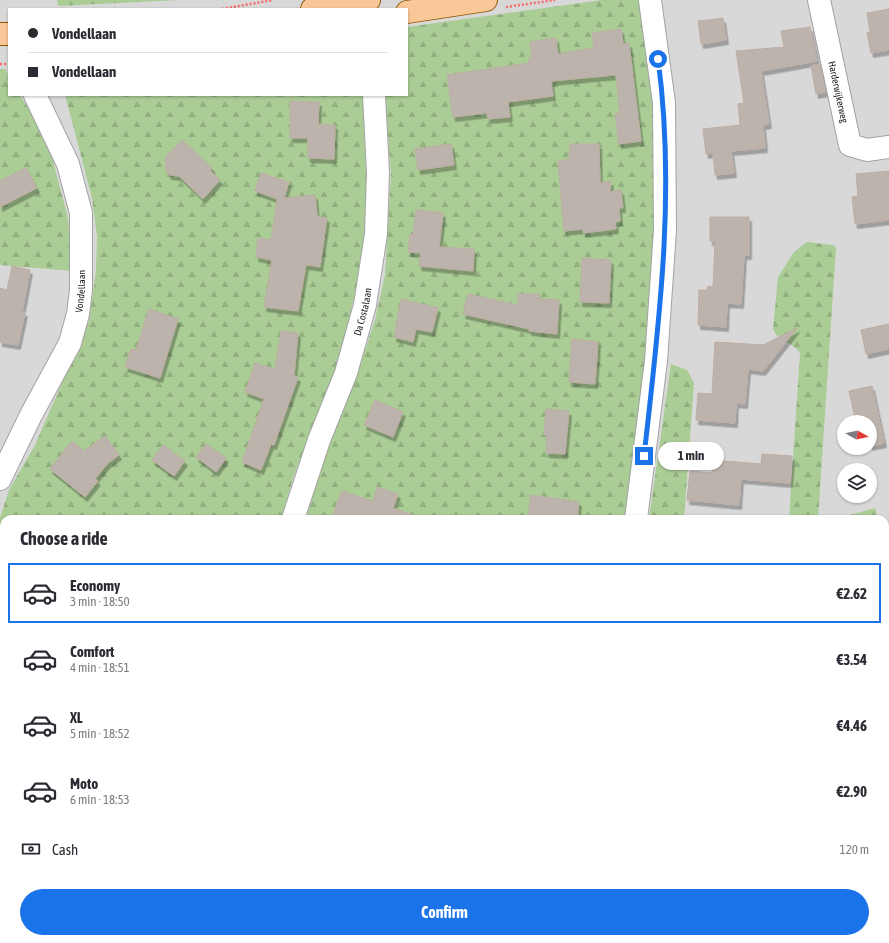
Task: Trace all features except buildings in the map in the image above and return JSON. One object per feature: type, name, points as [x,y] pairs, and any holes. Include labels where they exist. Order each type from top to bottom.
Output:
[{"type":"main road","points":[[318,8],[370,0]]},
{"type":"main road","points":[[408,12],[486,0]]},
{"type":"street","points":[[637,515],[656,361],[665,230],[664,103],[650,0]]},
{"type":"street","name":"Harderwijkerweg","points":[[819,0],[850,145],[867,150],[889,147]]},
{"type":"street","name":"Vondellaan","points":[[0,479],[31,415],[70,343],[78,314],[81,290],[81,213],[68,164],[35,96]]},
{"type":"street","name":"Da Costalaan","points":[[294,515],[319,440],[346,373],[365,305],[376,234],[378,172],[374,96]]},
{"type":"path","points":[[228,8],[273,0]]},
{"type":"shaded area","points":[[0,0],[889,0],[889,515],[0,515]]},
{"type":"green space","points":[[57,0],[180,0],[58,6]]},
{"type":"green space","points":[[602,0],[644,0],[657,107],[655,221],[650,337],[628,515],[303,515],[314,480],[354,383],[375,320],[385,275],[391,174],[385,96],[408,96],[408,27]]},
{"type":"green space","points":[[0,69],[5,69],[8,74],[8,96],[21,96],[47,138],[68,218],[72,271],[0,265]]},
{"type":"green space","points":[[65,96],[363,96],[367,198],[366,227],[360,272],[340,358],[294,475],[282,515],[1,515],[9,490],[35,445],[89,321],[96,271],[97,236],[92,198]]},
{"type":"green space","points":[[807,242],[833,245],[836,248],[818,515],[789,515],[800,353],[794,346],[778,337],[773,329],[778,277],[794,252]]},
{"type":"green space","points":[[671,364],[687,370],[694,383],[684,515],[650,515]]},
{"type":"green space","points":[[875,508],[877,515],[850,515]]},
{"type":"route","points":[[644,456],[656,361],[665,230],[666,169],[664,103],[658,59]]}]
